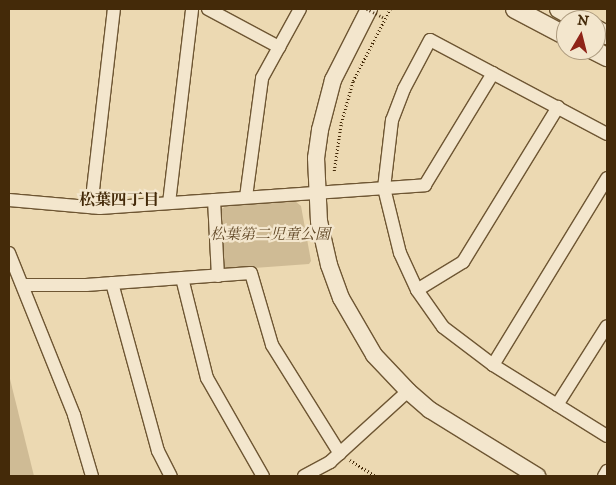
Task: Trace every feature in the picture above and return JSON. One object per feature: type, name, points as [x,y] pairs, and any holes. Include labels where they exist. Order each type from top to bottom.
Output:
[{"type":"main road","points":[[515,9],[556,31]]},
{"type":"street","points":[[91,207],[114,9]]},
{"type":"street","points":[[169,203],[192,9]]},
{"type":"street","points":[[208,9],[279,47]]},
{"type":"street","points":[[246,198],[262,78],[300,9]]},
{"type":"street","points":[[368,9],[342,60],[325,106],[316,158],[316,193],[323,245],[340,298],[374,356],[408,391],[437,414],[537,476]]},
{"type":"street","points":[[607,134],[430,40],[404,88],[392,120],[384,188],[400,253],[418,290],[443,327],[492,365],[607,436]]},
{"type":"street","points":[[9,200],[91,207],[425,185],[493,73]]},
{"type":"street","points":[[418,290],[463,262],[558,107]]},
{"type":"street","points":[[492,365],[607,178]]},
{"type":"street","points":[[214,200],[218,276]]},
{"type":"street","points":[[9,253],[74,415],[92,476]]},
{"type":"street","points":[[23,285],[112,283],[251,273],[272,345],[340,454]]},
{"type":"street","points":[[182,278],[207,378],[262,476]]},
{"type":"street","points":[[112,283],[158,451],[171,476]]},
{"type":"street","points":[[557,405],[607,326]]},
{"type":"street","points":[[304,476],[340,454],[408,391]]},
{"type":"street","points":[[604,476],[607,471]]},
{"type":"path","points":[[368,9],[385,18]]},
{"type":"path","points":[[334,171],[341,123],[353,81],[390,9]]},
{"type":"path","points":[[340,454],[376,476]]},
{"type":"green space","name":"松葉第二児童公園","points":[[295,201],[301,206],[311,261],[309,264],[228,270],[222,264],[219,211],[226,206]]},
{"type":"green space","points":[[9,375],[34,476],[9,476]]},
{"type":"district","name":"松葉四丁目","points":[[119,200]]}]
